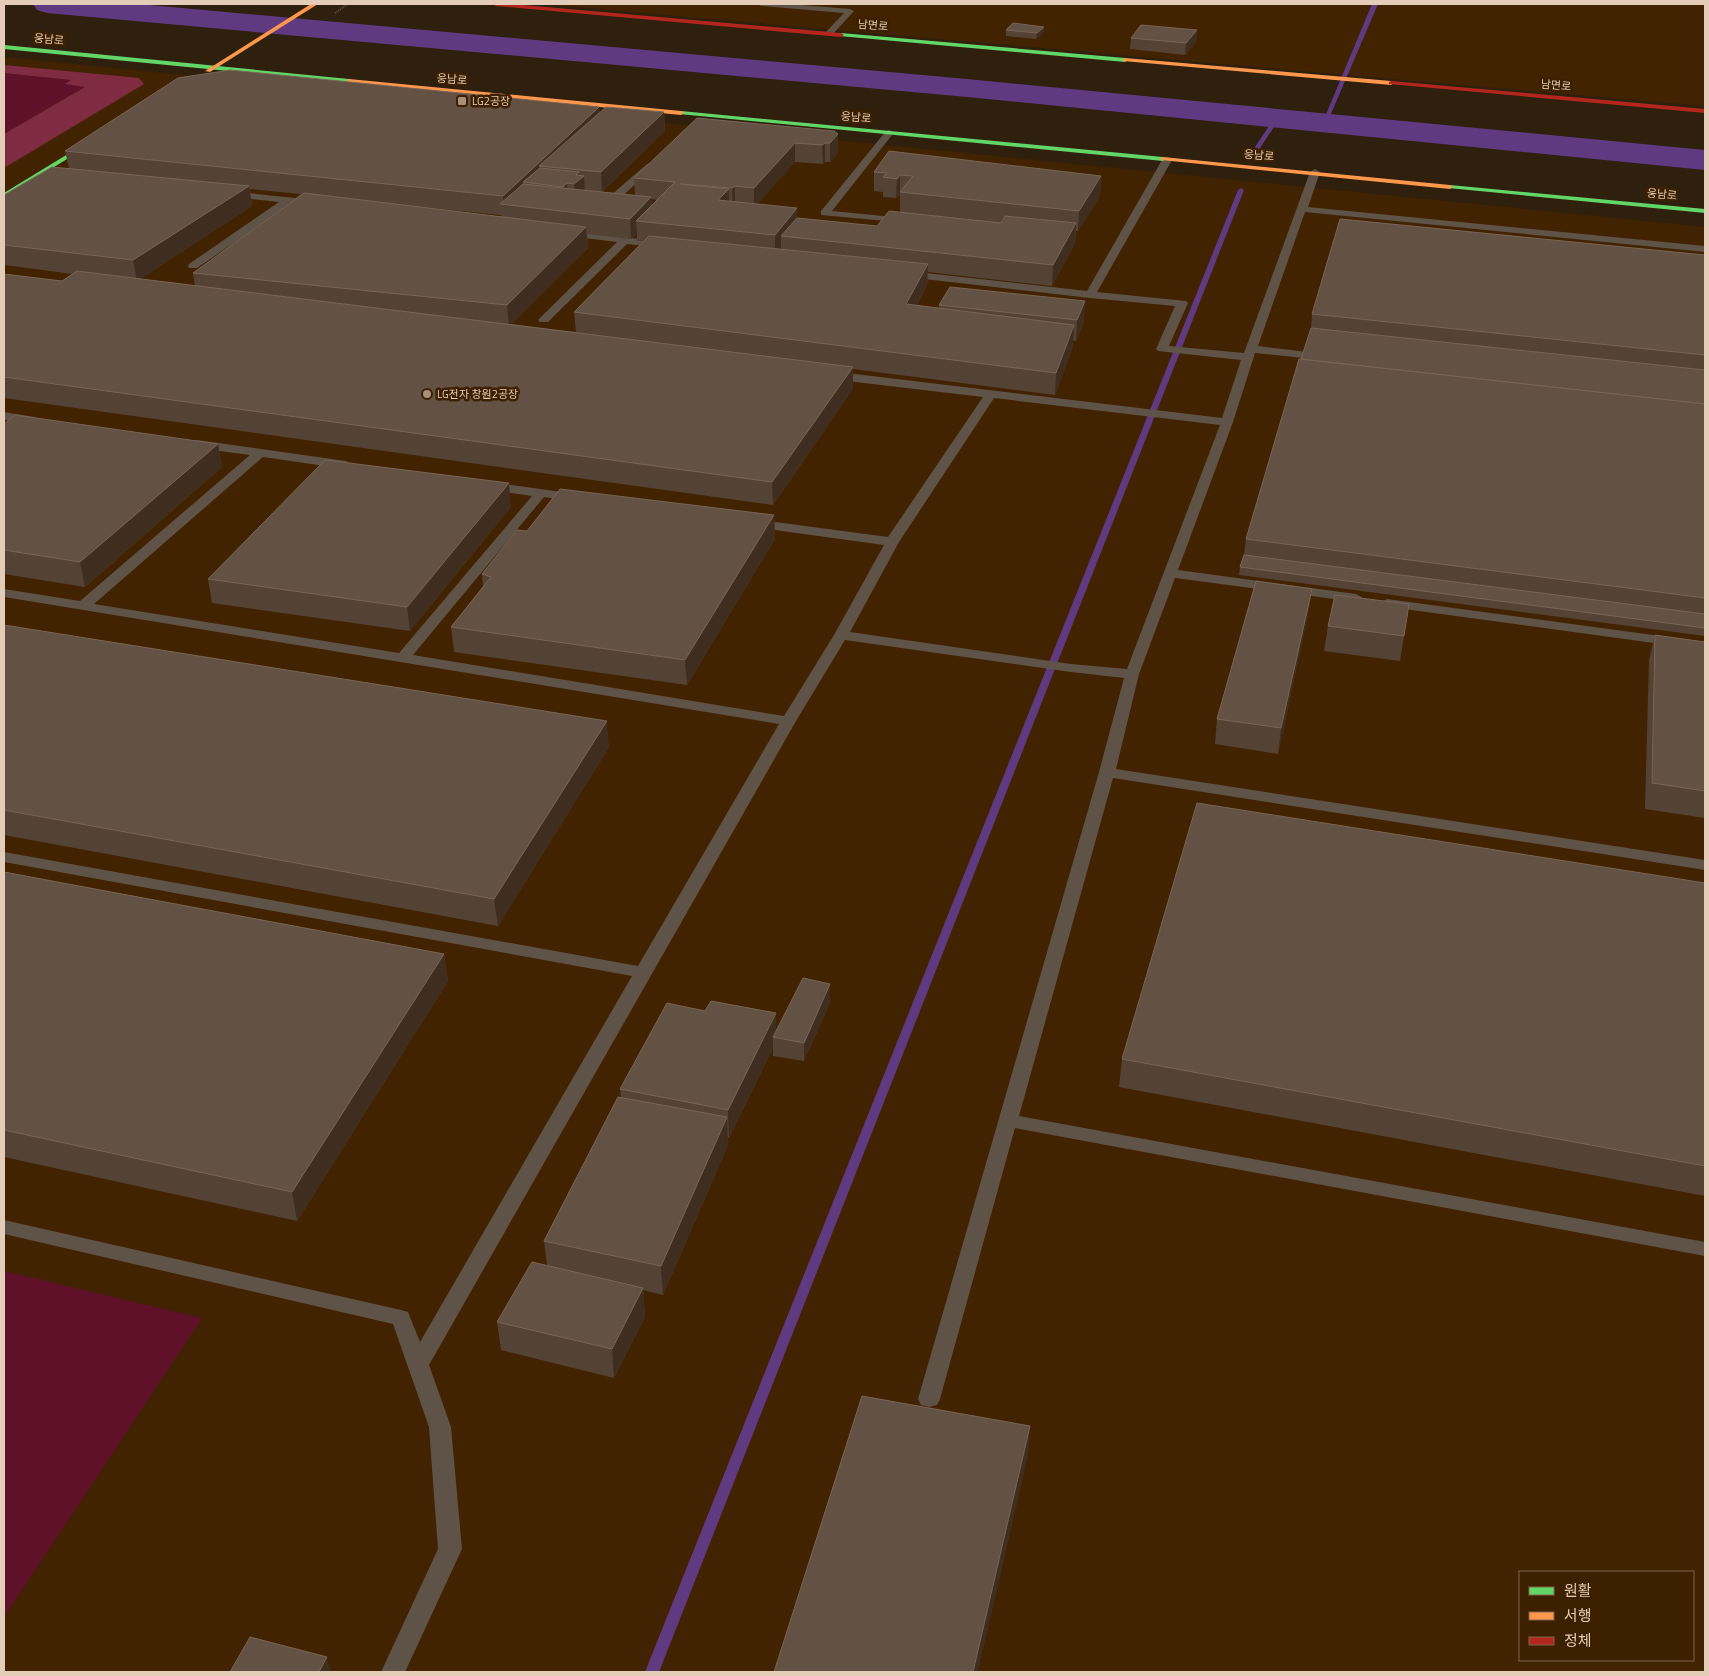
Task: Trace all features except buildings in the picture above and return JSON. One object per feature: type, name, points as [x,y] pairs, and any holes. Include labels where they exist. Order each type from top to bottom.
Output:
[{"type":"street","points":[[198,76],[232,57],[315,4]]},
{"type":"street","name":"남면로","points":[[496,4],[1705,111]]},
{"type":"street","name":"웅남로","points":[[4,47],[701,119],[889,133],[1705,210]]},
{"type":"street","points":[[4,196],[105,134]]},
{"type":"lane","points":[[761,4],[850,11],[829,34]]},
{"type":"lane","points":[[889,133],[825,213],[912,222]]},
{"type":"lane","points":[[614,198],[656,160]]},
{"type":"lane","points":[[1090,295],[1166,160]]},
{"type":"lane","points":[[929,1399],[1107,772],[1132,674],[1227,422],[1249,353],[1316,172]]},
{"type":"lane","points":[[222,193],[329,205]]},
{"type":"lane","points":[[193,266],[289,200]]},
{"type":"lane","points":[[1302,209],[1705,249]]},
{"type":"lane","points":[[556,232],[674,246]]},
{"type":"lane","points":[[544,320],[625,240]]},
{"type":"lane","points":[[892,272],[1090,295],[1182,303],[1162,348],[1192,352],[1249,353],[1340,359]]},
{"type":"lane","points":[[814,373],[1227,422]]},
{"type":"lane","points":[[418,1365],[788,721],[841,635],[892,542],[991,394]]},
{"type":"lane","points":[[4,416],[43,422]]},
{"type":"lane","points":[[181,441],[357,466]]},
{"type":"lane","points":[[83,606],[260,452]]},
{"type":"lane","points":[[473,483],[589,500]]},
{"type":"lane","points":[[403,658],[540,493]]},
{"type":"lane","points":[[736,520],[892,542]]},
{"type":"lane","points":[[1170,573],[1705,646]]},
{"type":"lane","points":[[4,593],[788,721]]},
{"type":"lane","points":[[841,635],[1070,668],[1132,674]]},
{"type":"lane","points":[[1107,772],[1705,865]]},
{"type":"lane","points":[[4,857],[644,973]]},
{"type":"lane","points":[[1008,1120],[1705,1249]]},
{"type":"lane","points":[[4,1227],[401,1318],[440,1427],[450,1549],[393,1672]]},
{"type":"path","points":[[338,10],[348,4]]},
{"type":"shaded area","points":[[542,4],[1705,4],[1705,106],[1415,81]]},
{"type":"shaded area","points":[[4,57],[1705,227],[1705,1672],[4,1672]]},
{"type":"shaded area","points":[[4,65],[139,78],[144,84],[4,168],[4,134],[85,87],[65,84],[71,80],[4,73]]},
{"type":"shaded area","points":[[4,73],[73,80],[66,84],[86,86],[4,134]]},
{"type":"shaded area","points":[[4,1271],[202,1318],[4,1617]]},
{"type":"waterway","points":[[47,4],[967,88],[1705,160]]},
{"type":"waterway","points":[[1324,123],[1375,4]]},
{"type":"waterway","points":[[1254,153],[1277,118]]},
{"type":"waterway","points":[[652,1672],[1241,190]]},
{"type":"traffic: fast","points":[[841,35],[1125,60]]},
{"type":"traffic: fast","points":[[4,47],[349,81]]},
{"type":"traffic: fast","points":[[681,113],[1163,159]]},
{"type":"traffic: fast","points":[[4,196],[99,137]]},
{"type":"traffic: fast","points":[[1450,187],[1705,211]]},
{"type":"traffic: slow","points":[[208,71],[315,4]]},
{"type":"traffic: slow","points":[[1125,60],[1391,83]]},
{"type":"traffic: slow","points":[[349,81],[681,113]]},
{"type":"traffic: slow","points":[[1163,159],[1450,187]]},
{"type":"traffic: jam","points":[[496,4],[841,35]]},
{"type":"traffic: jam","points":[[1391,83],[1705,111]]},
{"type":"place","name":"LG2공장","points":[[462,101]]},
{"type":"place","name":"LG전자 창원2공장","points":[[427,394]]}]
